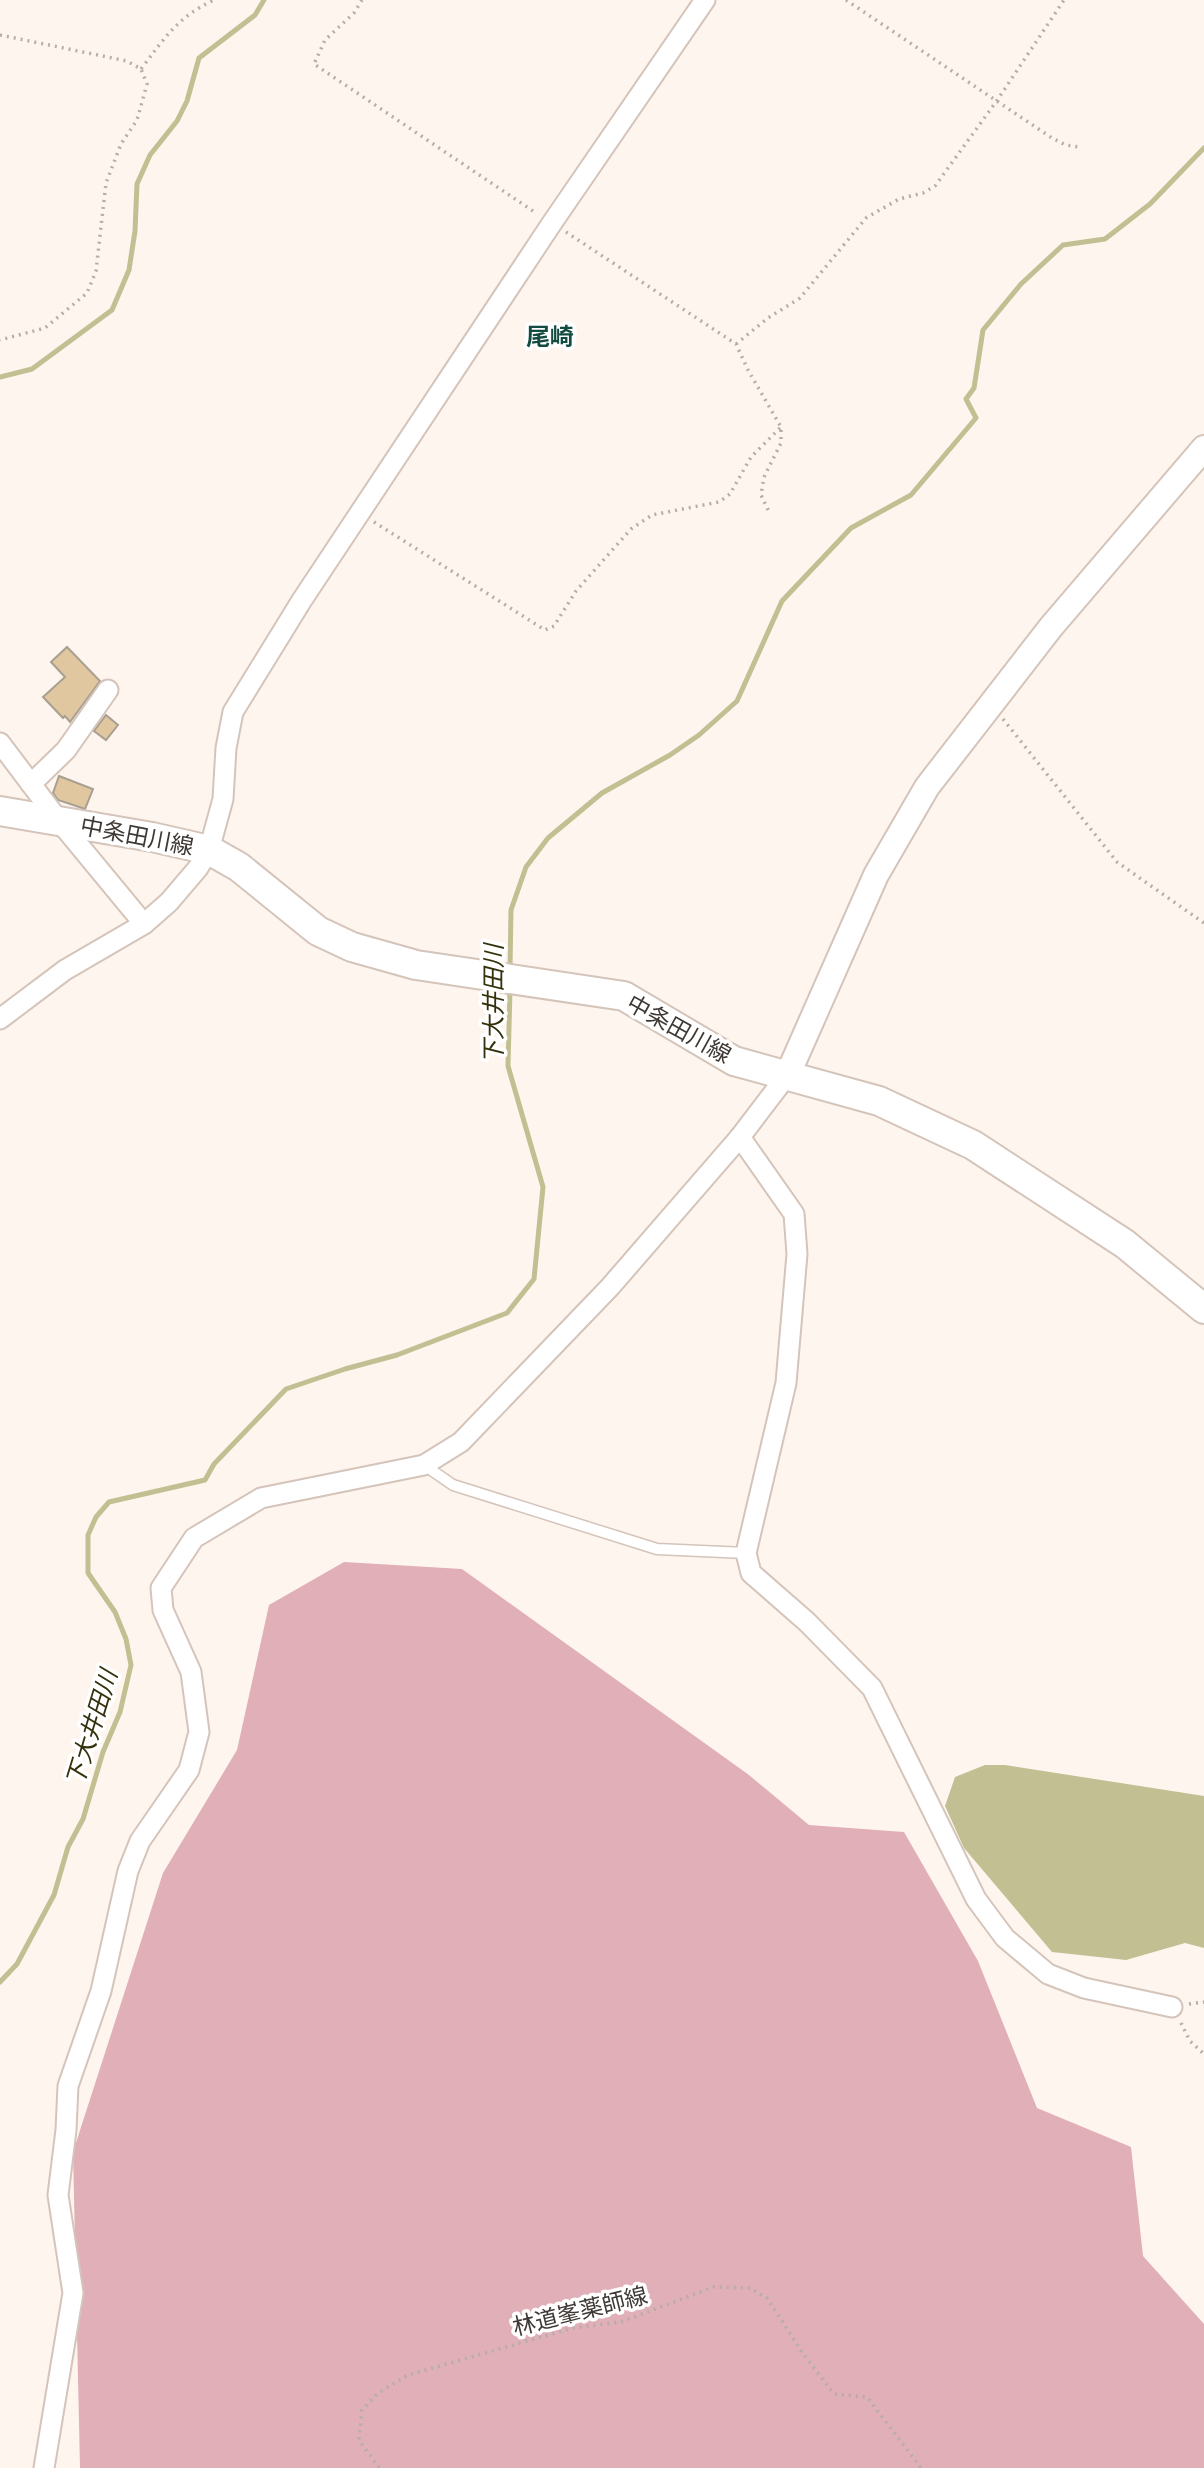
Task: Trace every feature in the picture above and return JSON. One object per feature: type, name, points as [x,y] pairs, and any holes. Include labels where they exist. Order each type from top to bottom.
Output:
[{"type":"main road","name":"中条田川線","points":[[0,811],[163,839],[209,850],[239,867],[318,931],[352,947],[416,965],[624,996],[734,1061],[879,1101],[973,1145],[1125,1244],[1204,1310]]},
{"type":"street","points":[[0,1019],[65,970],[144,924],[198,868],[209,850],[223,799],[226,748],[233,712],[280,635],[552,223],[705,0]]},
{"type":"street","points":[[44,2468],[73,2293],[58,2195],[68,2085],[101,1991],[128,1871],[140,1841],[188,1770],[199,1732],[191,1672],[163,1610],[161,1588],[194,1538],[261,1498],[424,1465],[461,1442],[610,1287],[740,1137],[788,1074],[876,875],[927,787],[1051,627],[1204,448]]},
{"type":"street","points":[[31,784],[66,750],[108,690]]},
{"type":"street","points":[[0,743],[59,821],[144,924]]},
{"type":"street","points":[[740,1137],[794,1214],[796,1254],[786,1382],[746,1553],[751,1573],[807,1622],[872,1688],[976,1899],[1005,1938],[1048,1974],[1084,1989],[1172,2007]]},
{"type":"lane","points":[[424,1465],[453,1485],[657,1549],[746,1553]]},
{"type":"path","points":[[141,69],[179,21],[214,0]]},
{"type":"path","points":[[846,0],[998,99],[1052,138],[1066,145],[1079,147]]},
{"type":"path","points":[[736,344],[768,318],[800,298],[866,218],[899,199],[923,193],[935,186],[998,99],[1064,0]]},
{"type":"path","points":[[0,35],[127,61],[141,69],[147,84],[137,120],[121,144],[106,183],[96,271],[87,293],[45,328],[0,340]]},
{"type":"path","points":[[360,513],[545,630],[554,626],[576,591],[597,571],[631,529],[652,514],[719,502],[730,494],[751,457],[781,427]]},
{"type":"path","points":[[991,704],[1117,862],[1204,923]]},
{"type":"path","points":[[1172,2007],[1190,2041],[1204,2054]]},
{"type":"path","name":"林道峯薬師線","points":[[379,2468],[359,2440],[362,2410],[378,2393],[408,2375],[573,2328],[621,2322],[713,2287],[750,2288],[767,2298],[804,2355],[834,2394],[867,2397],[921,2468]]},
{"type":"shaded area","points":[[344,1562],[462,1569],[749,1775],[809,1825],[904,1832],[978,1961],[1037,2108],[1131,2147],[1143,2256],[1204,2324],[1204,2468],[80,2468],[73,2152],[163,1873],[237,1750],[269,1605]]},
{"type":"shaded area","points":[[985,1765],[1005,1765],[1204,1796],[1204,1948],[1185,1943],[1126,1960],[1052,1952],[964,1848],[945,1806],[955,1777]]},
{"type":"building","points":[[67,647],[100,681],[70,722],[43,697],[65,677],[51,662]]},
{"type":"building","points":[[106,715],[118,725],[106,740],[94,731]]},
{"type":"building","points":[[59,776],[93,789],[85,809],[58,800],[53,793]]},
{"type":"waterway","points":[[0,377],[32,369],[112,310],[129,270],[135,231],[137,184],[150,155],[177,121],[187,101],[199,58],[255,15],[264,0]]},
{"type":"waterway","name":"下大井田川","points":[[510,969],[511,910],[526,867],[548,838],[602,793],[670,755],[699,735],[737,701],[782,601],[851,528],[911,495],[976,418],[966,399],[974,388],[983,330],[1021,284],[1063,245],[1105,239],[1150,204],[1204,148]]},
{"type":"waterway","name":"下大井田川","points":[[0,1982],[17,1964],[54,1895],[68,1847],[83,1819],[103,1752],[120,1712],[131,1665],[126,1639],[115,1612],[88,1573],[88,1535],[96,1517],[109,1502],[205,1480],[214,1464],[286,1389],[397,1355],[507,1313],[534,1279],[543,1187],[508,1066],[510,989]]},
{"type":"district","name":"尾崎","points":[[550,337]]}]
